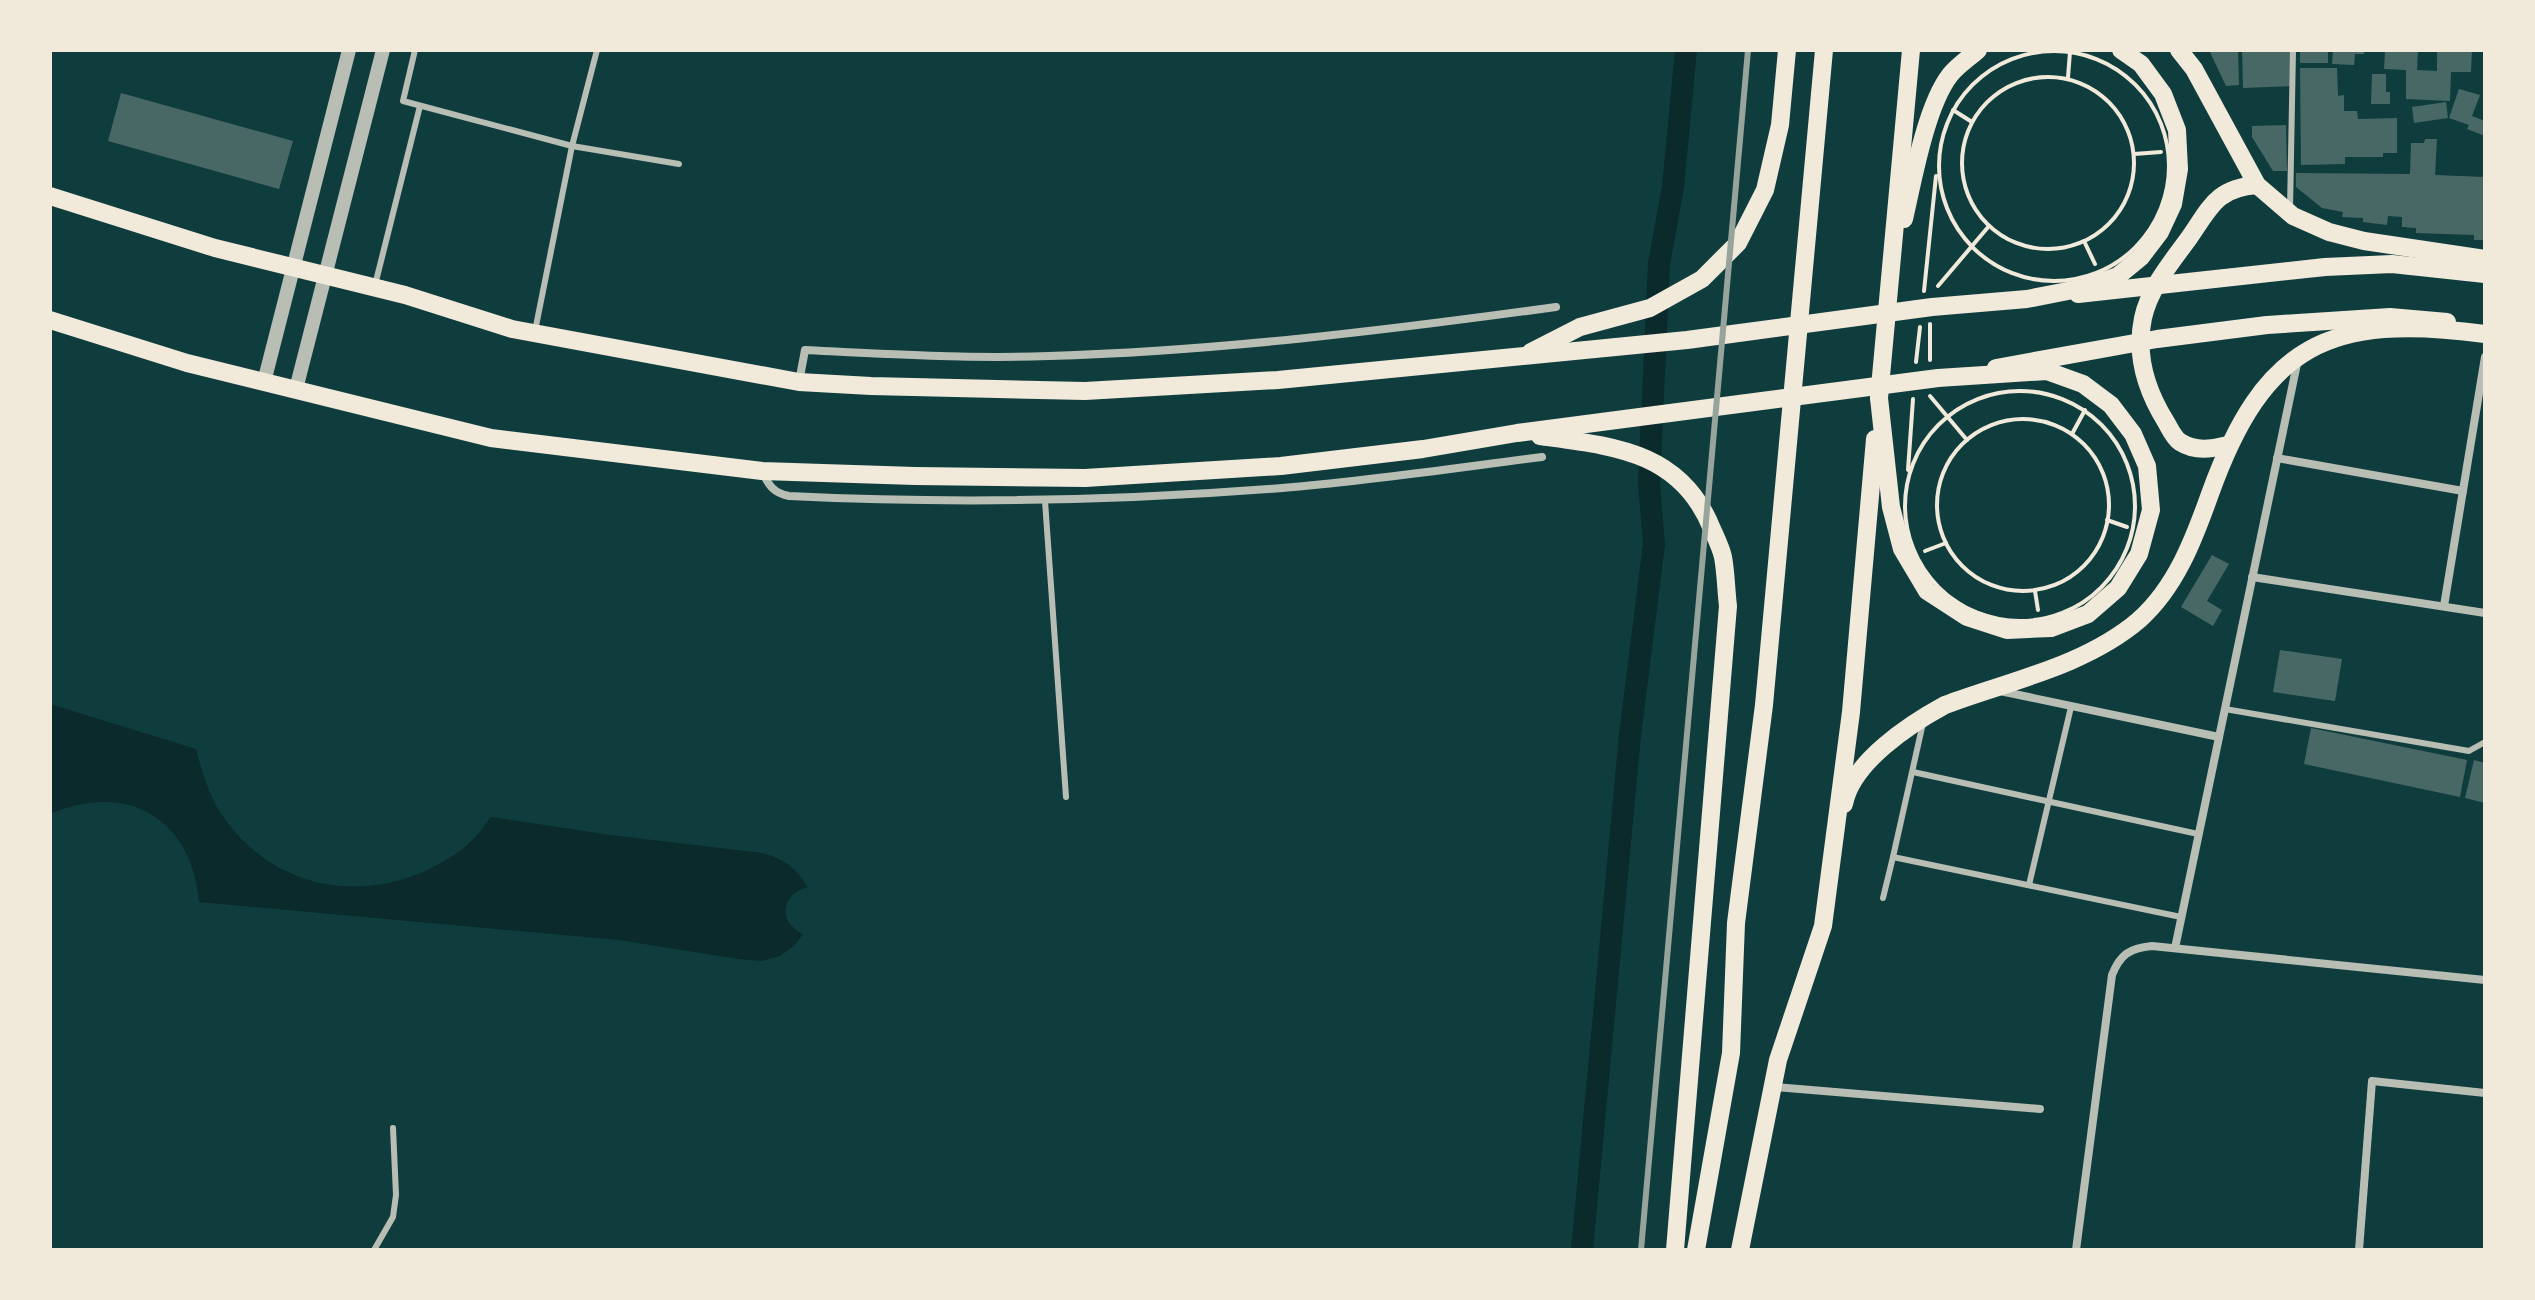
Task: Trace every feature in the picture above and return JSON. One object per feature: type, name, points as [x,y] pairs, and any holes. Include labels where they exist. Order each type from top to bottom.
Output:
[{"type":"main road","points":[[1521,357],[1580,327],[1650,308],[1702,279],[1738,243],[1765,190],[1780,125],[1787,50]]},
{"type":"main road","points":[[1696,1250],[1731,1053],[1736,923],[1766,690],[1824,50]]},
{"type":"main road","points":[[1740,1250],[1778,1060],[1823,926],[1851,712],[1911,50]]},
{"type":"main road","points":[[1886,300],[1920,150],[1944,108],[1949,76],[1978,50]]},
{"type":"main road","points":[[2027,299],[2083,288],[2118,276],[2141,257],[2160,232],[2173,204],[2179,169],[2177,130],[2163,94],[2141,64],[2121,50]]},
{"type":"main road","points":[[2179,50],[2194,69],[2257,185],[2289,213],[2329,232],[2364,241],[2485,259]]},
{"type":"main road","points":[[2228,445],[2203,450],[2178,441],[2158,409],[2145,378],[2139,351],[2144,316],[2158,281],[2206,211],[2222,195],[2237,187],[2257,185]]},
{"type":"main road","points":[[50,196],[215,248],[375,287],[535,334],[799,382],[918,387],[1085,391],[1278,380],[1687,340],[1932,307],[2263,273],[2392,264],[2485,274]]},
{"type":"main road","points":[[50,320],[187,363],[491,438],[762,471],[1085,478],[1281,466],[1423,449],[1517,433],[1938,378],[2157,339],[2267,325],[2390,317],[2485,327]]},
{"type":"main road","points":[[1829,877],[1845,796],[1868,761],[1899,732],[1925,715],[2088,652],[2139,620],[2171,583],[2195,536],[2228,445],[2255,398],[2272,377],[2298,355],[2340,337],[2366,331],[2418,327],[2485,334]]},
{"type":"main road","points":[[1879,398],[1891,507],[1902,549],[1927,591],[1967,617],[2007,630],[2051,628],[2088,614],[2118,588],[2139,554],[2151,510],[2147,466],[2133,434],[2111,405],[2083,384],[2047,371],[1938,378]]},
{"type":"main road","points":[[1517,433],[1597,444],[1638,454],[1675,474],[1704,508],[1723,555],[1728,606],[1675,1250]]},
{"type":"street","points":[[264,382],[349,50]]},
{"type":"street","points":[[296,389],[383,50]]},
{"type":"street","points":[[799,382],[805,350],[953,357],[1046,357],[1171,351],[1362,333],[1556,307]]},
{"type":"street","points":[[2175,948],[2298,355]]},
{"type":"street","points":[[2444,606],[2485,357]]},
{"type":"street","points":[[762,471],[770,487],[779,494],[789,496],[920,502],[1045,501],[1139,498],[1286,487],[1542,457]]},
{"type":"street","points":[[2277,458],[2463,491]]},
{"type":"street","points":[[2252,577],[2485,613]]},
{"type":"street","points":[[1988,689],[2219,737]]},
{"type":"street","points":[[2076,1250],[2112,975],[2119,959],[2127,951],[2152,946],[2485,980]]},
{"type":"street","points":[[2359,1250],[2372,1081],[2485,1093]]},
{"type":"street","points":[[1773,1087],[2040,1109]]},
{"type":"lane","points":[[415,50],[403,101],[572,146],[679,164]]},
{"type":"lane","points":[[535,334],[572,146],[597,50]]},
{"type":"lane","points":[[2289,213],[2293,50]]},
{"type":"lane","points":[[375,287],[420,106]]},
{"type":"lane","points":[[1045,501],[1066,797]]},
{"type":"lane","points":[[2029,885],[2071,707]]},
{"type":"lane","points":[[2225,709],[2469,751],[2485,742]]},
{"type":"lane","points":[[1883,898],[1925,715]]},
{"type":"lane","points":[[1913,772],[2198,834]]},
{"type":"lane","points":[[1893,857],[2181,917]]},
{"type":"lane","points":[[374,1250],[393,1217],[396,1195],[393,1128]]},
{"type":"path","points":[[2037,52],[2070,52],[2100,60],[2136,85],[2161,123],[2168,152],[2167,189],[2152,226],[2127,256],[2099,273],[2073,281],[2035,281],[2000,269],[1970,246],[1949,215],[1939,176],[1944,108],[1996,65],[2037,52]]},
{"type":"path","points":[[2068,78],[2070,52]]},
{"type":"path","points":[[2036,77],[2068,78],[2083,84],[2109,102],[2127,130],[2134,154],[2133,178],[2123,207],[2102,230],[2084,241],[2061,248],[2030,247],[2016,242],[1990,225],[1972,201],[1963,170],[1963,153],[1972,122],[1981,109],[2005,88],[2036,77]]},
{"type":"path","points":[[1944,108],[1972,122]]},
{"type":"path","points":[[2134,154],[2168,152]]},
{"type":"path","points":[[2084,241],[2099,273]]},
{"type":"path","points":[[2025,389],[2066,400],[2085,410],[2110,434],[2127,463],[2133,484],[2133,529],[2119,566],[2100,589],[2077,607],[2039,620],[2001,620],[1966,608],[1936,585],[1915,554],[1905,516],[1908,477],[1922,444],[1945,417],[1982,396],[2025,389]]},
{"type":"path","points":[[2072,434],[2085,410]]},
{"type":"path","points":[[1945,417],[1967,440]]},
{"type":"path","points":[[2010,420],[2042,421],[2072,434],[2094,458],[2107,488],[2107,520],[2097,549],[2077,572],[2050,587],[2005,590],[1976,578],[1964,568],[1946,543],[1940,528],[1937,496],[1947,465],[1967,440],[1980,430],[2010,420]]},
{"type":"path","points":[[2107,520],[2133,529]]},
{"type":"path","points":[[1915,554],[1946,543]]},
{"type":"path","points":[[2035,590],[2039,620]]},
{"type":"water","points":[[50,704],[196,749],[216,805],[246,844],[292,874],[317,882],[371,886],[398,881],[425,871],[461,850],[491,817],[770,855],[788,865],[808,887],[792,896],[786,909],[789,923],[803,934],[794,946],[780,956],[762,961],[619,940],[199,902],[194,873],[184,848],[169,829],[151,814],[129,805],[105,802],[78,805],[50,814]]},
{"type":"building","points":[[2209,50],[2238,50],[2239,85],[2226,86]]},
{"type":"building","points":[[2242,50],[2291,50],[2292,86],[2243,88]]},
{"type":"building","points":[[2300,50],[2328,50],[2328,63],[2300,63]]},
{"type":"building","points":[[2333,50],[2364,50],[2364,54],[2355,54],[2354,65],[2332,64]]},
{"type":"building","points":[[2385,50],[2418,50],[2417,70],[2437,71],[2437,50],[2472,50],[2471,72],[2451,72],[2450,101],[2406,99],[2406,70],[2384,69]]},
{"type":"building","points":[[2300,68],[2337,68],[2338,96],[2344,95],[2344,111],[2357,111],[2358,119],[2397,118],[2397,153],[2383,153],[2383,157],[2345,157],[2345,164],[2301,165]]},
{"type":"building","points":[[2372,74],[2386,74],[2390,104],[2371,104]]},
{"type":"building","points":[[2459,89],[2480,95],[2472,116],[2485,121],[2485,136],[2467,129],[2469,125],[2449,118]]},
{"type":"building","points":[[121,93],[293,141],[279,189],[108,141]]},
{"type":"building","points":[[2446,102],[2448,118],[2414,123],[2412,107]]},
{"type":"building","points":[[2286,125],[2287,171],[2273,171],[2252,137],[2252,126]]},
{"type":"building","points":[[2425,139],[2437,139],[2435,175],[2485,177],[2485,240],[2474,240],[2474,235],[2416,233],[2416,228],[2402,227],[2402,217],[2388,216],[2387,225],[2363,222],[2363,218],[2342,217],[2343,212],[2322,208],[2296,187],[2296,173],[2410,174],[2411,143],[2424,143]]},
{"type":"building","points":[[2212,555],[2229,564],[2207,601],[2222,610],[2213,626],[2181,607]]},
{"type":"building","points":[[2280,650],[2342,659],[2335,701],[2273,692]]},
{"type":"building","points":[[2311,728],[2467,760],[2460,797],[2304,764]]},
{"type":"building","points":[[2474,760],[2485,763],[2485,803],[2465,798]]},
{"type":"waterway","points":[[1582,1250],[1630,735],[1654,544],[1649,483],[1659,264],[1673,187],[1686,50]]},
{"type":"railway","points":[[1641,1250],[1748,50]]}]
